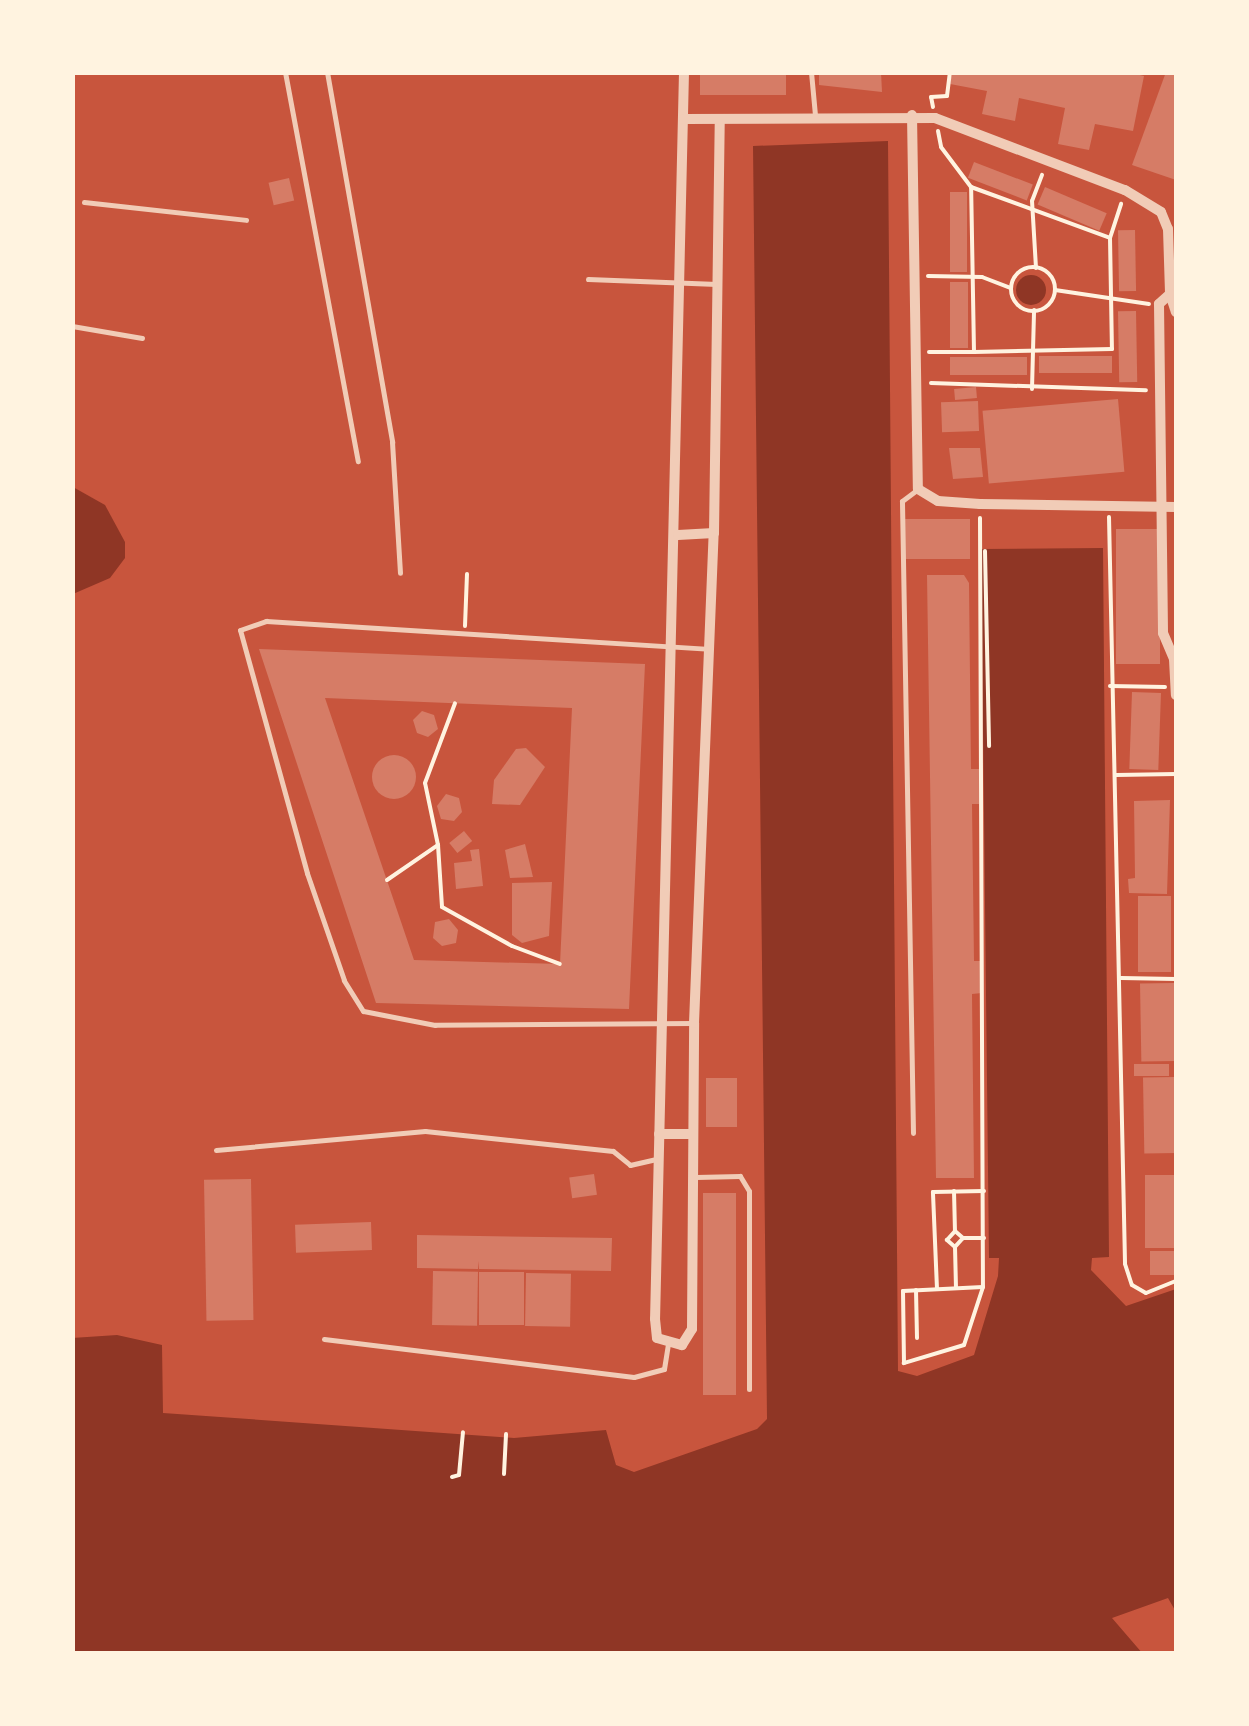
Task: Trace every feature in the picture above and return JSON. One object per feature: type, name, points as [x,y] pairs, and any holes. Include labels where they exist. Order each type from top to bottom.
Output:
[{"type":"street","points":[[684,72],[678,534],[659,1021],[655,1318],[658,1338],[668,1344],[690,1341],[692,1330],[694,1023],[714,533],[720,119]]},
{"type":"street","points":[[684,119],[814,115],[935,118],[1125,190],[1162,212],[1173,260],[1176,312]]},
{"type":"street","points":[[912,115],[912,352],[918,489],[938,500],[980,504],[1170,508]]},
{"type":"street","points":[[1173,294],[1159,304],[1160,390],[1170,508],[1163,634],[1175,655],[1176,695]]},
{"type":"street","points":[[678,534],[714,533]]},
{"type":"street","points":[[659,1134],[693,1134]]},
{"type":"lane","points":[[285,72],[358,461]]},
{"type":"lane","points":[[327,72],[392,442],[400,573]]},
{"type":"lane","points":[[811,72],[814,115]]},
{"type":"lane","points":[[84,202],[246,220]]},
{"type":"lane","points":[[588,279],[720,284]]},
{"type":"lane","points":[[72,326],[142,338]]},
{"type":"lane","points":[[913,1133],[902,501],[918,489]]},
{"type":"lane","points":[[694,1023],[396,1022],[364,1010],[344,980],[307,874],[240,630],[266,621],[464,630],[709,649]]},
{"type":"lane","points":[[216,1150],[426,1130],[613,1151],[630,1165],[660,1158]]},
{"type":"lane","points":[[693,1178],[740,1176],[749,1192],[750,1389]]},
{"type":"lane","points":[[324,1339],[634,1377],[664,1369],[668,1344]]},
{"type":"path","points":[[950,72],[947,96],[931,96],[935,118],[941,147],[971,187],[1110,238]]},
{"type":"path","points":[[1036,268],[1033,210],[1047,160]]},
{"type":"path","points":[[971,187],[974,352]]},
{"type":"path","points":[[912,352],[1112,350],[1110,238],[1125,190]]},
{"type":"path","points":[[1036,268],[1050,276],[1055,290],[1050,303],[1034,310],[1018,304],[1012,288],[1018,272],[1036,268]]},
{"type":"path","points":[[912,276],[973,276],[1012,288]]},
{"type":"path","points":[[1055,290],[1111,302],[1159,304]]},
{"type":"path","points":[[1032,388],[1034,310]]},
{"type":"path","points":[[914,384],[1160,390]]},
{"type":"path","points":[[980,504],[983,1287],[964,1345],[904,1363],[904,1291],[983,1287]]},
{"type":"path","points":[[1109,507],[1124,1264],[1132,1285],[1146,1294],[1176,1281]]},
{"type":"path","points":[[985,550],[989,746]]},
{"type":"path","points":[[464,630],[467,574]]},
{"type":"path","points":[[1110,686],[1176,687]]},
{"type":"path","points":[[454,703],[425,783],[438,845],[442,907],[494,938],[560,964]]},
{"type":"path","points":[[1116,775],[1176,774]]},
{"type":"path","points":[[387,880],[438,845]]},
{"type":"path","points":[[1120,978],[1176,979]]},
{"type":"path","points":[[954,1191],[956,1231],[963,1238],[985,1238]]},
{"type":"path","points":[[937,1289],[934,1192],[984,1191]]},
{"type":"path","points":[[935,1240],[948,1240],[956,1231]]},
{"type":"path","points":[[954,1247],[963,1238]]},
{"type":"path","points":[[948,1240],[954,1247],[956,1288]]},
{"type":"path","points":[[916,1290],[918,1338]]},
{"type":"path","points":[[452,1478],[459,1475],[462,1432]]},
{"type":"path","points":[[504,1474],[506,1434]]},
{"type":"shaded area","points":[[888,141],[898,1371],[917,1376],[974,1355],[998,1276],[999,1258],[989,1258],[981,549],[1103,548],[1109,1257],[1092,1258],[1091,1270],[1126,1306],[1176,1289],[1176,1612],[1168,1598],[1112,1618],[1143,1654],[73,1653],[72,1338],[117,1335],[162,1345],[163,1413],[514,1438],[606,1430],[616,1465],[634,1472],[757,1429],[767,1419],[753,146]]},
{"type":"shaded area","points":[[1031,275],[1042,279],[1046,290],[1042,301],[1031,305],[1020,301],[1016,290],[1020,279]]},
{"type":"shaded area","points":[[73,487],[105,505],[125,542],[125,558],[110,578],[73,594]]},
{"type":"building","points":[[700,72],[786,72],[786,95],[700,95]]},
{"type":"building","points":[[819,72],[881,72],[882,92],[819,85]]},
{"type":"building","points":[[952,72],[1127,72],[1144,76],[1133,131],[1095,124],[1089,150],[1058,144],[1065,108],[1019,98],[1015,121],[982,114],[987,91],[950,84]]},
{"type":"building","points":[[1166,72],[1176,74],[1176,180],[1132,165]]},
{"type":"building","points":[[974,162],[1033,185],[1027,200],[968,178]]},
{"type":"building","points":[[289,178],[294,200],[274,205],[269,183]]},
{"type":"building","points":[[1045,187],[1107,213],[1099,231],[1038,204]]},
{"type":"building","points":[[950,192],[967,192],[967,272],[950,272]]},
{"type":"building","points":[[1118,230],[1135,230],[1136,291],[1119,291]]},
{"type":"building","points":[[950,282],[968,282],[968,348],[950,348]]},
{"type":"building","points":[[1118,311],[1136,311],[1137,382],[1119,382]]},
{"type":"building","points":[[1039,356],[1112,356],[1112,373],[1039,373]]},
{"type":"building","points":[[950,357],[1027,357],[1027,375],[950,375]]},
{"type":"building","points":[[976,387],[977,398],[955,400],[954,389]]},
{"type":"building","points":[[1118,399],[1124,472],[989,484],[983,411]]},
{"type":"building","points":[[978,401],[979,431],[942,432],[941,402]]},
{"type":"building","points":[[949,448],[980,448],[983,477],[953,479]]},
{"type":"building","points":[[905,519],[970,519],[970,559],[905,559]]},
{"type":"building","points":[[1116,529],[1160,529],[1160,664],[1116,664]]},
{"type":"building","points":[[927,575],[964,575],[969,583],[971,769],[979,769],[979,804],[972,804],[974,961],[982,961],[982,993],[972,994],[974,1178],[936,1178]]},
{"type":"building","points":[[259,649],[645,664],[629,1009],[376,1003]],"holes":[[[325,698],[572,708],[560,964],[414,960]]]},
{"type":"building","points":[[1132,692],[1161,693],[1158,770],[1129,769]]},
{"type":"building","points":[[422,711],[434,715],[438,729],[428,737],[417,733],[413,720]]},
{"type":"building","points":[[526,748],[545,767],[520,805],[492,804],[494,780],[516,749]]},
{"type":"building","points":[[394,755],[410,761],[416,777],[410,793],[394,799],[378,793],[372,777],[378,761]]},
{"type":"building","points":[[446,794],[459,798],[462,812],[454,821],[441,819],[437,806]]},
{"type":"building","points":[[1170,800],[1167,894],[1129,893],[1128,879],[1135,878],[1134,801]]},
{"type":"building","points":[[464,831],[472,841],[457,853],[449,843]]},
{"type":"building","points":[[525,844],[533,877],[510,878],[505,850]]},
{"type":"building","points":[[479,849],[483,886],[456,889],[454,863],[472,861],[470,850]]},
{"type":"building","points":[[552,882],[549,936],[522,943],[512,935],[512,883]]},
{"type":"building","points":[[1138,896],[1171,896],[1171,972],[1138,972]]},
{"type":"building","points":[[449,919],[458,930],[456,943],[442,946],[433,938],[435,922]]},
{"type":"building","points":[[1174,983],[1175,1061],[1141,1062],[1140,984]]},
{"type":"building","points":[[1134,1064],[1169,1064],[1169,1076],[1134,1076]]},
{"type":"building","points":[[1175,1077],[1176,1153],[1144,1154],[1143,1078]]},
{"type":"building","points":[[706,1078],[737,1078],[737,1127],[706,1127]]},
{"type":"building","points":[[594,1174],[597,1195],[572,1198],[569,1177]]},
{"type":"building","points":[[1145,1175],[1176,1175],[1176,1248],[1145,1248]]},
{"type":"building","points":[[251,1179],[253,1320],[206,1321],[204,1180]]},
{"type":"building","points":[[703,1193],[736,1193],[736,1395],[703,1395]]},
{"type":"building","points":[[371,1222],[372,1250],[296,1253],[295,1225]]},
{"type":"building","points":[[417,1235],[612,1238],[611,1271],[479,1269],[478,1261],[478,1269],[417,1268]]},
{"type":"building","points":[[1150,1251],[1176,1251],[1176,1275],[1150,1275]]},
{"type":"building","points":[[433,1271],[478,1272],[477,1326],[432,1325]]},
{"type":"building","points":[[479,1272],[524,1272],[524,1325],[479,1325]]},
{"type":"building","points":[[526,1273],[571,1274],[570,1327],[525,1326]]}]
